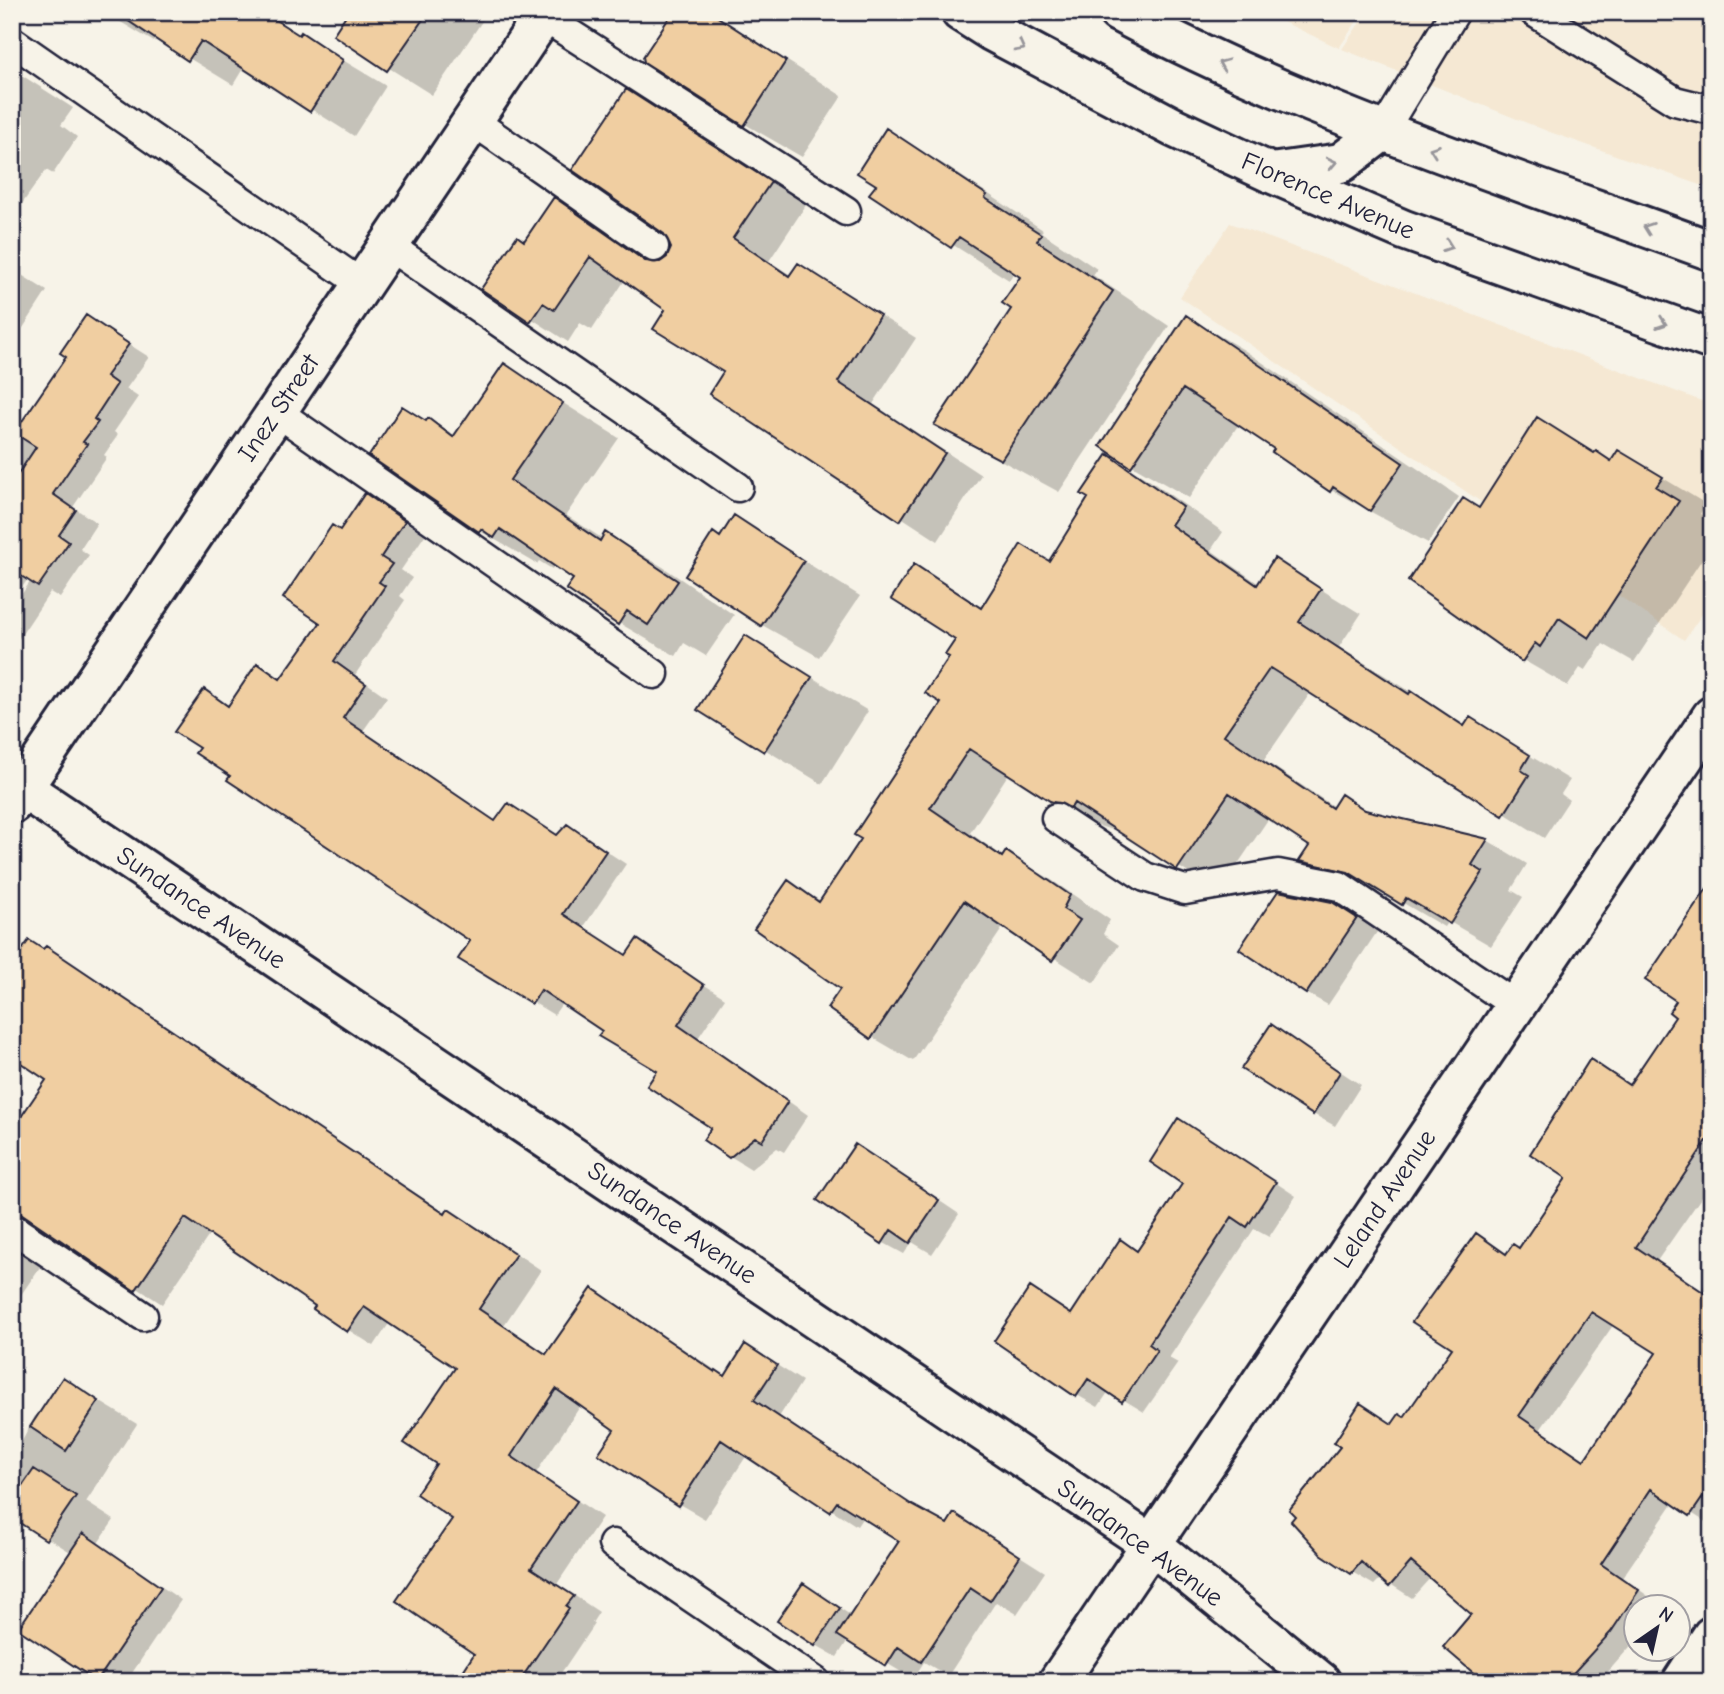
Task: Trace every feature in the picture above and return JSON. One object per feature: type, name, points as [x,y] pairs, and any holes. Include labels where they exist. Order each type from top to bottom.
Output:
[{"type":"street","name":"Florence Avenue","points":[[961,12],[991,32],[1173,127],[1271,173],[1404,230],[1712,340]]},
{"type":"street","points":[[1118,12],[1216,61],[1383,131],[1712,251]]},
{"type":"street","name":"Inez Street","points":[[16,791],[363,285],[542,14]]},
{"type":"street","points":[[1271,173],[1341,163],[1383,131]]},
{"type":"street","name":"Leland Avenue","points":[[1058,1682],[1712,716]]},
{"type":"street","name":"Sundance Avenue","points":[[16,791],[1151,1544],[1321,1682]]},
{"type":"street","points":[[1682,1682],[1712,1636]]},
{"type":"lane","points":[[1383,131],[1455,12]]},
{"type":"lane","points":[[1535,12],[1675,101],[1703,108],[1712,103]]},
{"type":"lane","points":[[542,14],[846,211]]},
{"type":"lane","points":[[12,41],[363,285]]},
{"type":"lane","points":[[473,121],[654,247]]},
{"type":"lane","points":[[389,246],[738,487]]},
{"type":"lane","points":[[277,412],[654,674]]},
{"type":"lane","points":[[1056,818],[1145,877],[1185,890],[1278,874],[1339,886],[1515,1005]]},
{"type":"lane","points":[[12,1228],[143,1316]]},
{"type":"lane","points":[[613,1544],[816,1682]]},
{"type":"shaded area","points":[[1262,12],[1363,12],[1339,48]]},
{"type":"shaded area","points":[[1367,12],[1712,12],[1712,189],[1547,131],[1342,49]]},
{"type":"shaded area","points":[[1230,223],[1712,405],[1712,600],[1684,640],[1180,297]]},
{"type":"building","points":[[115,12],[263,12],[299,35],[301,32],[343,60],[310,112],[201,41],[188,61]]},
{"type":"building","points":[[348,12],[428,12],[387,71],[333,35]]},
{"type":"building","points":[[673,12],[710,12],[786,61],[744,126],[644,62],[643,57]]},
{"type":"building","points":[[626,89],[771,182],[733,238],[789,276],[798,263],[880,315],[838,382],[945,453],[900,521],[709,394],[723,372],[653,329],[665,310],[590,257],[554,310],[543,303],[530,322],[481,289],[517,236],[524,241],[554,197],[645,261],[660,262],[667,257],[671,248],[664,234],[572,170]]},
{"type":"building","points":[[886,128],[987,195],[985,198],[1041,234],[1037,241],[1113,291],[1001,460],[934,425],[1011,309],[1002,303],[1020,277],[959,237],[951,248],[869,194],[876,185],[857,173]]},
{"type":"building","points":[[86,315],[129,344],[106,376],[117,384],[94,419],[98,422],[83,442],[87,444],[53,494],[76,510],[59,535],[69,542],[38,587],[12,570],[12,483],[36,447],[14,433],[66,357],[60,353]]},
{"type":"building","points":[[1186,315],[1403,463],[1370,511],[1333,487],[1330,492],[1272,452],[1274,449],[1183,389],[1131,467],[1100,446]]},
{"type":"building","points":[[504,363],[563,403],[510,480],[600,541],[605,532],[678,581],[648,625],[627,611],[618,625],[566,589],[573,579],[500,529],[494,538],[481,529],[479,532],[369,456],[402,406],[426,421],[428,418],[453,437]]},
{"type":"building","points":[[1537,417],[1611,461],[1618,450],[1663,477],[1656,487],[1679,501],[1589,638],[1559,618],[1540,647],[1535,643],[1522,662],[1408,581],[1463,498],[1479,508]]},
{"type":"building","points":[[1108,454],[1183,507],[1171,525],[1257,585],[1274,558],[1321,589],[1299,622],[1409,694],[1411,691],[1464,726],[1470,717],[1530,755],[1521,770],[1529,775],[1503,816],[1270,668],[1224,735],[1332,808],[1341,794],[1365,810],[1488,839],[1472,865],[1483,872],[1450,924],[1406,898],[1402,905],[1348,872],[1299,861],[1309,846],[1229,793],[1177,870],[1074,803],[1071,808],[1050,801],[969,749],[930,808],[1002,857],[1006,851],[1070,895],[1063,909],[1080,920],[1052,961],[964,901],[871,1039],[827,1008],[840,989],[754,929],[788,880],[819,902],[861,839],[854,835],[941,703],[925,693],[949,657],[945,655],[955,640],[891,599],[914,564],[981,608],[1021,544],[1049,561],[1088,498],[1081,494]]},
{"type":"building","points":[[365,493],[405,521],[381,557],[392,564],[379,582],[385,586],[334,661],[366,684],[343,718],[495,821],[508,803],[557,835],[567,824],[606,851],[563,914],[626,955],[637,939],[704,985],[678,1025],[788,1101],[762,1141],[755,1137],[729,1158],[703,1140],[711,1128],[647,1086],[657,1071],[598,1036],[602,1031],[541,990],[532,1004],[458,959],[470,941],[227,780],[230,776],[195,753],[199,748],[174,732],[204,689],[228,706],[257,663],[280,679],[320,623],[283,598],[332,525],[340,530]]},
{"type":"building","points":[[734,515],[804,561],[761,626],[685,576],[713,532],[720,537]]},
{"type":"building","points":[[745,635],[812,677],[764,752],[697,710]]},
{"type":"building","points":[[1712,881],[1712,1133],[1636,1247],[1712,1298],[1712,1484],[1690,1516],[1651,1489],[1601,1564],[1639,1590],[1622,1592],[1622,1616],[1611,1632],[1565,1682],[1484,1682],[1443,1647],[1471,1614],[1411,1562],[1389,1587],[1361,1562],[1351,1574],[1321,1554],[1291,1521],[1295,1516],[1289,1510],[1340,1447],[1334,1443],[1360,1403],[1392,1424],[1399,1414],[1404,1417],[1452,1348],[1412,1322],[1476,1233],[1506,1254],[1513,1244],[1519,1248],[1566,1178],[1530,1154],[1590,1059],[1629,1085],[1675,1017],[1669,1012],[1676,1001],[1645,980]],"holes":[[[1591,1312],[1656,1353],[1584,1460],[1519,1416]]]},
{"type":"building","points":[[1278,891],[1332,902],[1357,918],[1306,994],[1239,949]]},
{"type":"building","points":[[29,940],[43,949],[46,946],[445,1214],[448,1209],[516,1254],[479,1309],[546,1354],[592,1288],[715,1372],[716,1370],[725,1376],[745,1344],[777,1365],[754,1400],[912,1505],[947,1524],[954,1513],[1020,1556],[990,1601],[970,1588],[921,1662],[898,1647],[886,1666],[837,1635],[899,1541],[837,1502],[830,1512],[721,1440],[678,1506],[598,1454],[614,1430],[556,1389],[511,1456],[577,1501],[531,1568],[574,1596],[566,1606],[569,1608],[519,1682],[456,1682],[474,1654],[396,1601],[452,1519],[416,1494],[436,1464],[404,1443],[455,1368],[364,1307],[347,1332],[313,1309],[315,1306],[185,1218],[135,1291],[12,1207],[12,1130],[46,1080],[12,1057],[12,964]]},
{"type":"building","points":[[1271,1024],[1340,1072],[1313,1115],[1241,1069]]},
{"type":"building","points":[[1178,1118],[1276,1182],[1247,1227],[1232,1217],[1149,1344],[1157,1350],[1122,1402],[1088,1379],[1076,1397],[994,1341],[1030,1287],[1071,1314],[1120,1239],[1137,1251],[1182,1184],[1150,1162]]},
{"type":"building","points":[[855,1144],[939,1200],[910,1243],[891,1230],[882,1244],[817,1200]]},
{"type":"building","points":[[63,1377],[99,1401],[66,1451],[30,1427]]},
{"type":"building","points":[[34,1469],[76,1496],[46,1540],[12,1518],[12,1501]]},
{"type":"building","points":[[83,1533],[161,1587],[97,1681],[18,1629]]},
{"type":"building","points":[[803,1583],[840,1608],[815,1646],[777,1621]]}]
